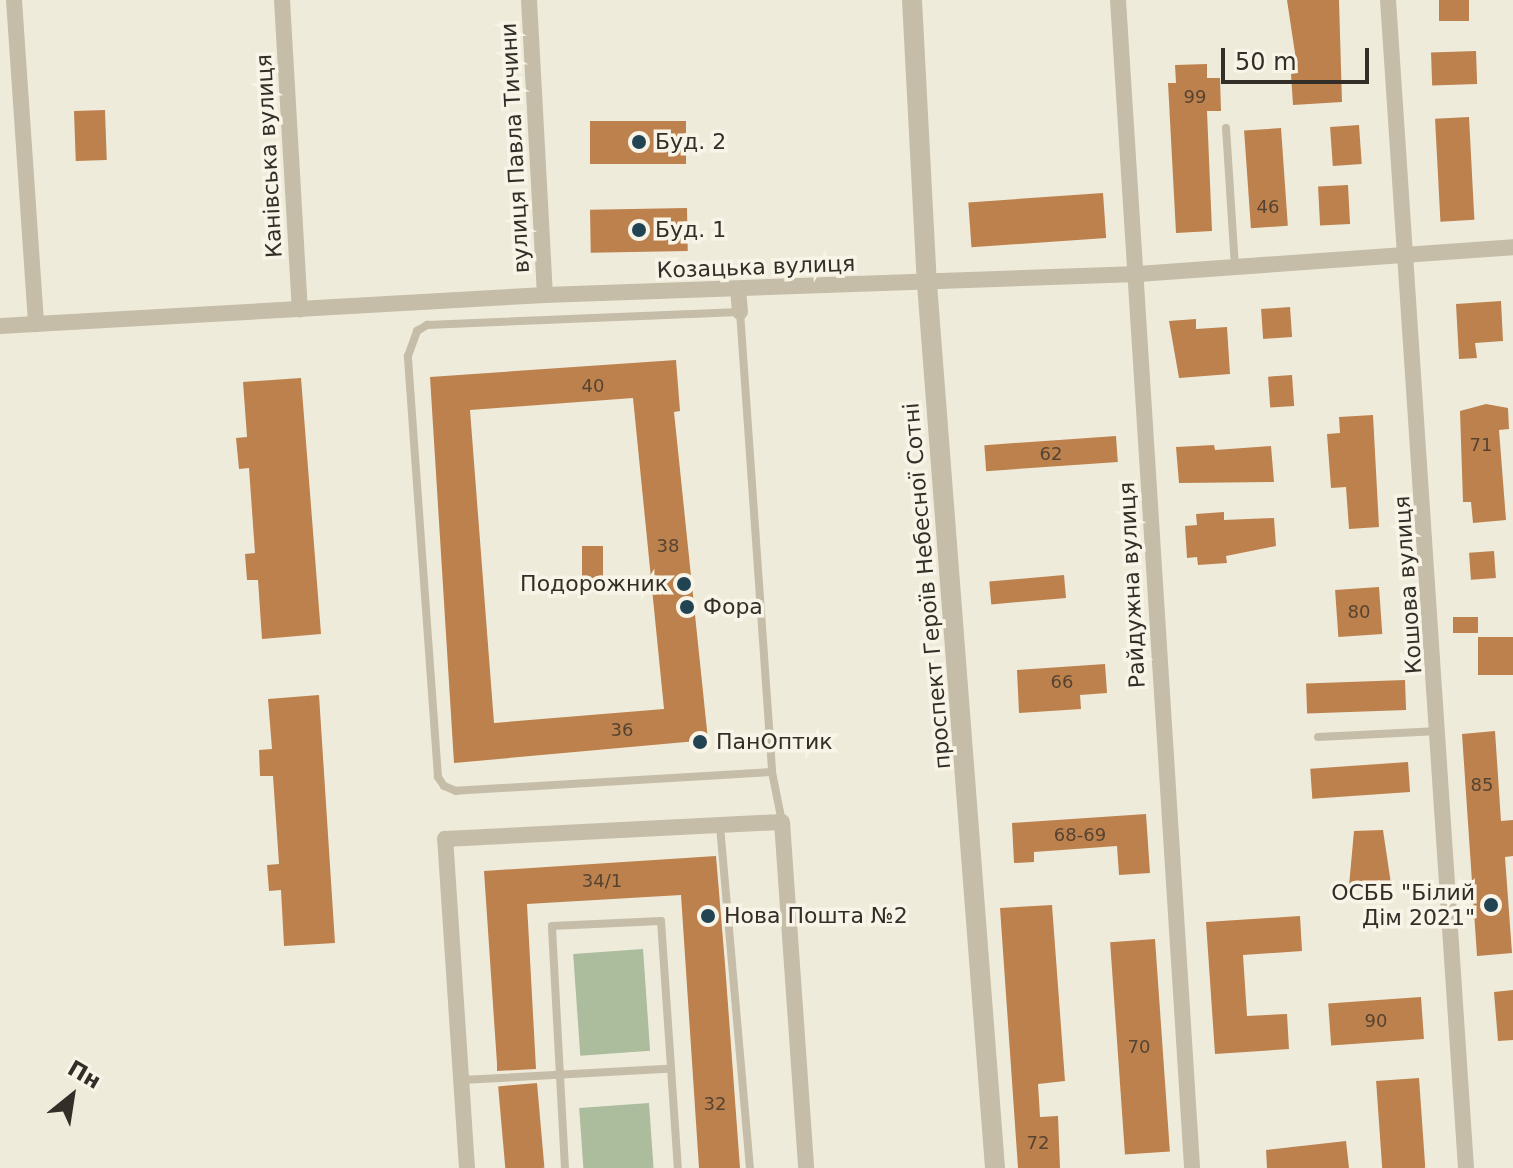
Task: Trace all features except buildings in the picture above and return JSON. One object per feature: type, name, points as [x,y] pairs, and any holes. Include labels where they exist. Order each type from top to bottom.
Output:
[{"type":"street","points":[[14,0],[36,324]]},
{"type":"street","name":"Канівська вулиця","points":[[282,0],[300,309]]},
{"type":"street","name":"вулиця Павла Тичини","points":[[529,0],[545,295]]},
{"type":"street","name":"проспект Героїв Небесної Сотні","points":[[912,0],[927,284],[995,1168]]},
{"type":"street","name":"Райдужна вулиця","points":[[1118,0],[1138,274],[1192,1168]]},
{"type":"street","name":"Кошова вулиця","points":[[1388,0],[1408,255],[1466,1168]]},
{"type":"street","name":"Козацька вулиця","points":[[0,326],[545,295],[927,284],[1138,274],[1513,247]]},
{"type":"street","points":[[738,289],[740,312]]},
{"type":"street","points":[[467,1168],[445,839],[782,822],[806,1168]]},
{"type":"lane","points":[[1226,128],[1235,267]]},
{"type":"lane","points":[[772,772],[456,791],[444,786],[438,777],[409,372],[412,343],[427,325],[740,312],[772,772],[782,822]]},
{"type":"lane","points":[[1318,737],[1439,731]]},
{"type":"lane","points":[[720,826],[750,1168]]},
{"type":"lane","points":[[565,1168],[552,926],[661,921],[668,1069],[678,1168]]},
{"type":"lane","points":[[462,1080],[668,1069]]},
{"type":"green space","points":[[643,949],[650,1051],[580,1056],[573,954]]},
{"type":"green space","points":[[649,1103],[654,1168],[583,1168],[579,1108]]},
{"type":"place","name":"Буд. 2","points":[[639,142]]},
{"type":"place","name":"Буд. 1","points":[[639,230]]},
{"type":"place","name":"Подорожник","points":[[684,584]]},
{"type":"place","name":"Фора","points":[[687,607]]},
{"type":"place","name":"ПанОптик","points":[[700,742]]},
{"type":"place","name":"ОСББ \"Білий Дім 2021\"","points":[[1491,905]]},
{"type":"place","name":"Нова Пошта №2","points":[[708,916]]}]
